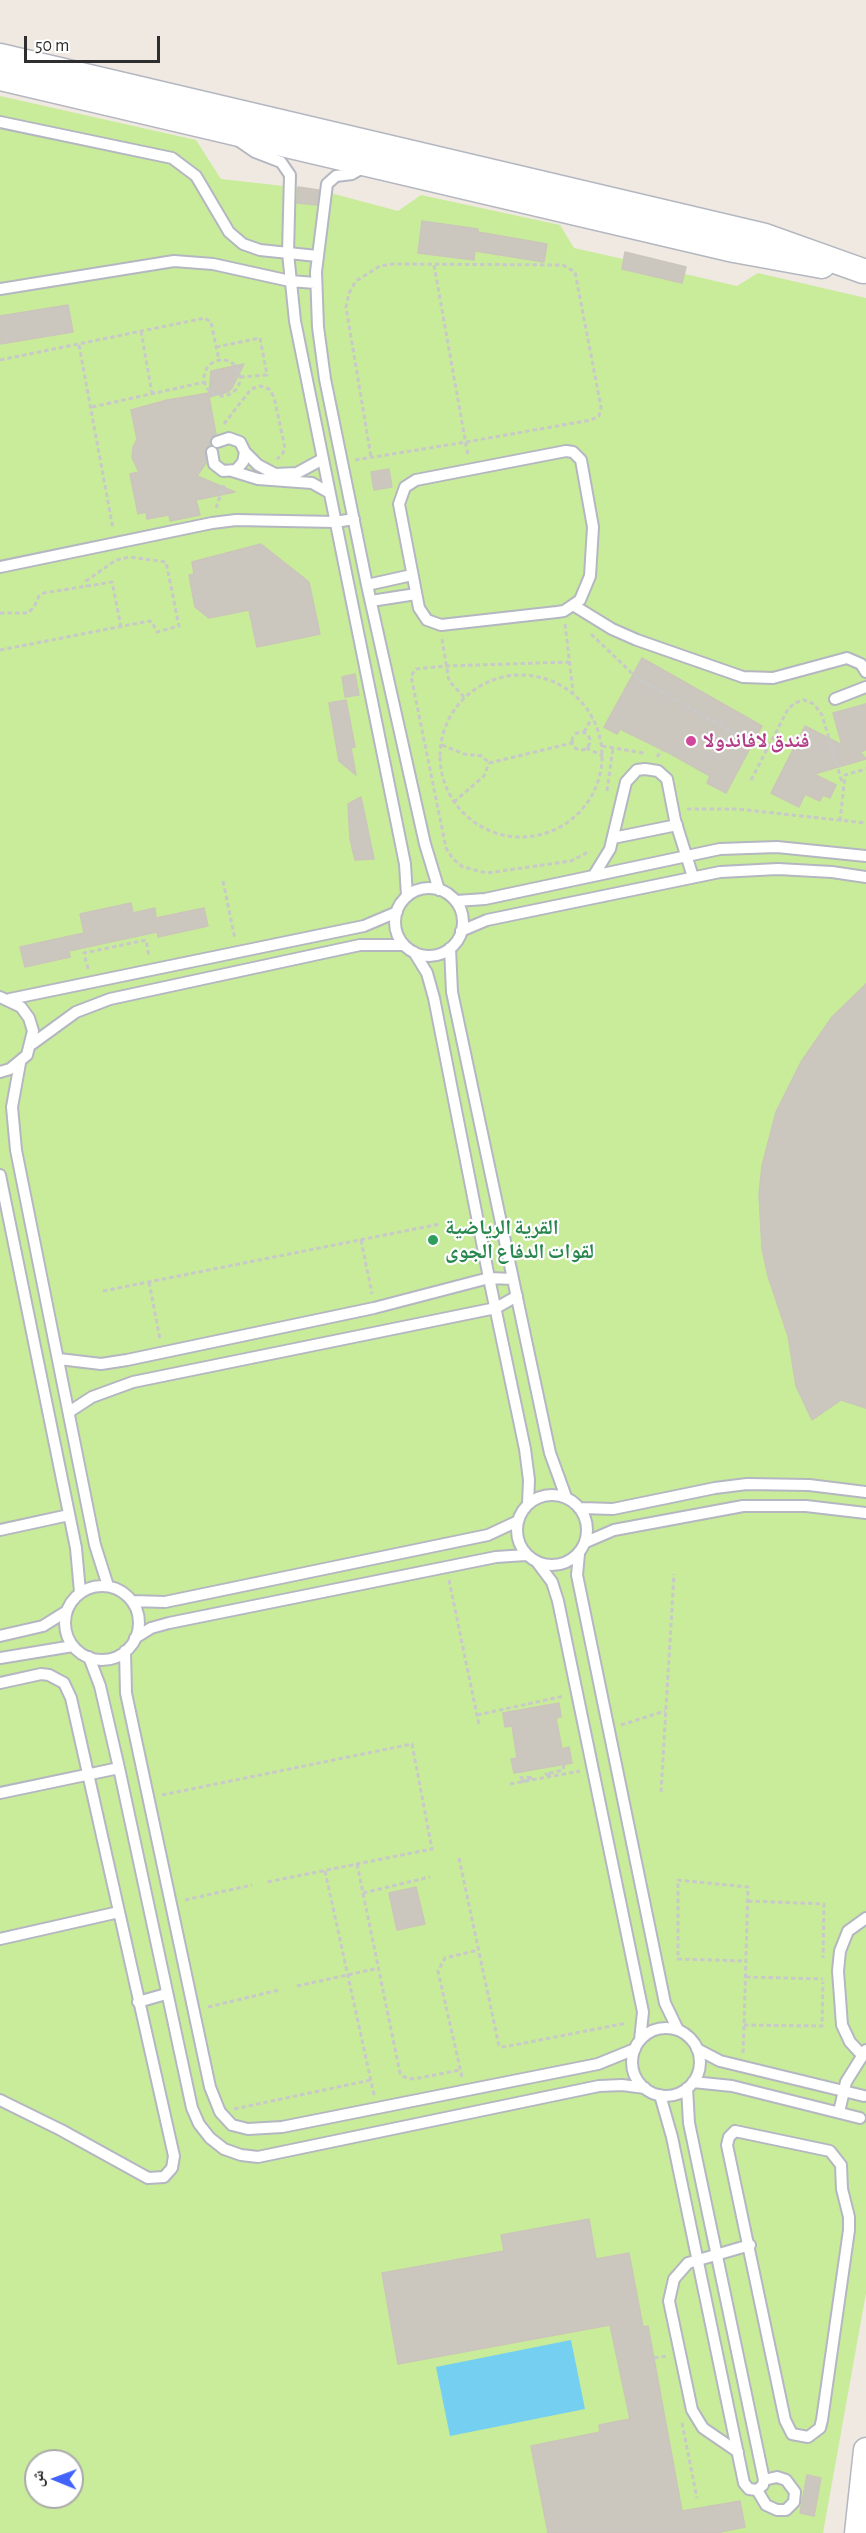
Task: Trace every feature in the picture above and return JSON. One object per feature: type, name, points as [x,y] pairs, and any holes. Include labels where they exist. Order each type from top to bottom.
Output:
[{"type":"street","points":[[0,56],[371,154],[688,229],[790,243],[865,271]]},
{"type":"street","points":[[0,78],[229,131],[371,154]]},
{"type":"street","points":[[857,2533],[866,2450]]},
{"type":"lane","points":[[0,122],[172,158],[196,176],[215,210],[236,238],[260,250],[317,256]]},
{"type":"lane","points":[[229,131],[248,149],[277,159],[288,170],[290,281],[321,460],[405,864],[407,896]]},
{"type":"lane","points":[[371,154],[352,174],[336,176],[327,184],[315,283],[324,370],[367,585],[425,844],[439,890]]},
{"type":"lane","points":[[0,289],[174,261],[213,264],[290,281],[315,283]]},
{"type":"lane","points":[[217,442],[224,439],[235,439],[245,452],[275,474],[292,474],[308,469],[321,460]]},
{"type":"lane","points":[[568,608],[585,592],[590,576],[594,542],[579,456],[566,451],[416,480],[402,492],[399,504],[416,594],[423,616],[431,623],[441,625],[568,608],[632,637],[743,677],[773,678],[847,658],[861,664],[866,672]]},
{"type":"lane","points":[[212,452],[214,464],[230,472],[258,479],[312,483],[328,492]]},
{"type":"lane","points":[[230,472],[241,467],[245,452]]},
{"type":"lane","points":[[0,567],[236,520],[334,522],[354,519]]},
{"type":"lane","points":[[367,585],[412,575]]},
{"type":"lane","points":[[371,602],[416,594]]},
{"type":"lane","points":[[835,699],[866,687]]},
{"type":"lane","points":[[594,875],[607,856],[622,792],[630,775],[637,770],[658,771],[667,779],[673,810],[693,877]]},
{"type":"lane","points":[[613,838],[677,825]]},
{"type":"lane","points":[[450,948],[428,956],[414,952],[404,945],[396,929],[397,912],[407,896],[422,889],[439,890],[456,901],[484,899],[687,854],[720,849],[777,846],[866,856]]},
{"type":"lane","points":[[461,931],[487,920],[693,877],[778,869],[832,872],[866,877]]},
{"type":"lane","points":[[456,901],[463,921],[461,931],[450,948],[452,992],[550,1454],[566,1497]]},
{"type":"lane","points":[[5,998],[91,983],[363,926],[397,912]]},
{"type":"lane","points":[[108,1586],[97,1557],[14,1136],[14,1092],[20,1063],[32,1044],[68,1017],[110,999],[360,945],[404,945]]},
{"type":"lane","points":[[414,952],[427,974],[434,998],[525,1449],[529,1480],[528,1504],[518,1521],[516,1533],[526,1554],[537,1562],[556,1591],[643,2022],[633,2057],[635,2074],[645,2088]]},
{"type":"lane","points":[[5,998],[21,1007],[29,1018],[33,1031],[32,1044]]},
{"type":"lane","points":[[0,1072],[20,1063]]},
{"type":"lane","points":[[0,1175],[79,1563],[80,1592]]},
{"type":"lane","points":[[59,1359],[100,1364],[163,1353],[374,1308],[489,1278],[513,1279]]},
{"type":"lane","points":[[69,1412],[92,1397],[133,1382],[496,1308],[517,1296]]},
{"type":"lane","points":[[528,1504],[546,1494],[566,1497],[581,1508],[614,1509],[715,1488],[747,1484],[809,1485],[866,1492]]},
{"type":"lane","points":[[586,1542],[614,1530],[743,1506],[806,1506],[866,1513]]},
{"type":"lane","points":[[581,1508],[588,1530],[586,1542],[579,1554],[577,1575],[664,2003],[678,2030]]},
{"type":"lane","points":[[0,1530],[69,1515]]},
{"type":"lane","points":[[132,1601],[165,1602],[488,1535],[518,1521]]},
{"type":"lane","points":[[67,1611],[65,1629],[73,1646],[89,1657],[108,1659],[125,1651],[135,1638],[151,1628],[169,1623],[510,1554],[526,1554]]},
{"type":"lane","points":[[537,1562],[560,1565],[579,1554]]},
{"type":"lane","points":[[73,1646],[2,1658],[0,1636],[43,1626],[67,1611],[80,1592],[89,1588],[108,1586],[121,1592],[132,1601],[138,1623],[135,1638]]},
{"type":"lane","points":[[125,1651],[126,1693],[210,2087],[220,2112],[232,2125],[248,2130],[265,2130],[598,2064],[638,2044],[661,2028],[678,2030],[693,2040],[700,2066],[690,2085],[689,2123],[764,2480],[763,2485],[757,2490],[751,2490],[745,2486],[672,2137],[660,2095]]},
{"type":"lane","points":[[89,1657],[100,1686],[119,1768],[192,2108],[199,2124],[217,2144],[241,2155],[258,2157],[599,2086],[622,2085],[645,2088],[660,2095],[670,2096],[690,2085],[732,2086],[860,2118]]},
{"type":"lane","points":[[0,1683],[41,1674],[57,1678],[64,1683],[71,1698],[174,2156],[172,2169],[164,2177],[148,2178],[62,2130],[0,2100]]},
{"type":"lane","points":[[0,1793],[119,1768]]},
{"type":"lane","points":[[0,1939],[118,1912]]},
{"type":"lane","points":[[838,2112],[850,2072],[864,2052],[850,2042],[842,2025],[838,1971],[840,1951],[848,1931],[866,1918]]},
{"type":"lane","points":[[138,2002],[166,1994]]},
{"type":"lane","points":[[697,2049],[720,2061],[864,2096]]},
{"type":"lane","points":[[744,2132],[835,2154],[841,2165],[842,2189],[849,2217],[849,2230],[822,2420],[815,2434],[808,2437],[792,2434],[787,2428],[750,2245],[727,2145],[732,2133],[744,2132]]},
{"type":"lane","points":[[738,2452],[711,2435],[697,2420],[669,2301],[674,2279],[680,2270],[698,2259],[750,2245]]},
{"type":"lane","points":[[757,2490],[766,2505],[777,2510],[786,2510],[794,2502],[795,2492],[786,2480],[777,2477],[764,2480]]},
{"type":"path","points":[[434,265],[471,470]]},
{"type":"path","points":[[434,265],[563,265],[575,272],[581,293],[601,407],[599,416],[591,420],[371,457],[353,360],[346,307],[349,293],[356,281],[380,266],[434,265]]},
{"type":"path","points":[[0,360],[205,318],[211,322],[219,360]]},
{"type":"path","points":[[140,330],[152,394]]},
{"type":"path","points":[[216,347],[261,338],[267,375],[240,378]]},
{"type":"path","points":[[79,345],[119,559]]},
{"type":"path","points":[[219,360],[231,362],[240,378],[235,390],[224,395],[211,392],[205,382],[209,366],[219,360]]},
{"type":"path","points":[[92,407],[118,399],[205,382]]},
{"type":"path","points":[[224,424],[251,389],[264,386],[271,391],[285,448],[282,455],[264,468]]},
{"type":"path","points":[[216,508],[230,472]]},
{"type":"path","points":[[0,650],[152,622],[155,630],[160,632],[177,629],[180,623],[166,562],[130,557],[119,559],[86,581],[87,587]]},
{"type":"path","points":[[0,614],[24,615],[32,610],[41,594],[112,582],[121,627]]},
{"type":"path","points":[[568,608],[573,693]]},
{"type":"path","points":[[568,608],[608,653],[638,679],[766,752]]},
{"type":"path","points":[[441,625],[445,666],[449,681],[464,697]]},
{"type":"path","points":[[570,662],[445,666],[416,669],[411,676],[444,842],[453,859],[463,867],[487,873],[572,861],[585,855],[596,844]]},
{"type":"path","points":[[518,675],[551,680],[573,693],[593,718],[603,756],[597,787],[580,813],[556,829],[526,837],[494,833],[470,819],[454,802],[442,774],[441,744],[449,717],[464,697],[486,682],[518,675]]},
{"type":"path","points":[[751,780],[791,705],[800,701],[811,702],[819,710],[828,729],[842,782],[840,821]]},
{"type":"path","points":[[572,743],[575,734],[584,732],[593,718]]},
{"type":"path","points":[[584,732],[589,741],[586,748]]},
{"type":"path","points":[[489,763],[572,743]]},
{"type":"path","points":[[572,743],[576,748],[586,748],[603,756]]},
{"type":"path","points":[[441,744],[464,754],[482,756],[489,763]]},
{"type":"path","points":[[602,746],[651,755],[664,761]]},
{"type":"path","points":[[606,798],[613,748]]},
{"type":"path","points":[[454,802],[484,776],[489,763]]},
{"type":"path","points":[[842,782],[847,773],[866,769]]},
{"type":"path","points":[[673,810],[737,809],[866,823]]},
{"type":"path","points":[[223,881],[238,952]]},
{"type":"path","points":[[91,983],[84,953],[146,940],[152,970]]},
{"type":"path","points":[[103,1291],[440,1224]]},
{"type":"path","points":[[361,1240],[374,1308]]},
{"type":"path","points":[[149,1282],[163,1353]]},
{"type":"path","points":[[447,1567],[478,1725]]},
{"type":"path","points":[[661,1792],[674,1575]]},
{"type":"path","points":[[477,1715],[578,1694]]},
{"type":"path","points":[[620,1725],[665,1711]]},
{"type":"path","points":[[149,1797],[412,1744],[432,1849],[267,1882]]},
{"type":"path","points":[[564,1764],[564,1770],[546,1774],[566,1774]]},
{"type":"path","points":[[510,1784],[593,1769]]},
{"type":"path","points":[[521,1782],[533,1777],[521,1778],[522,1772]]},
{"type":"path","points":[[459,1858],[497,2041],[501,2047],[624,2023],[643,2022]]},
{"type":"path","points":[[357,1864],[400,2073],[404,2077],[414,2079],[460,2070]]},
{"type":"path","points":[[325,1871],[377,2108]]},
{"type":"path","points":[[363,1893],[430,1877]]},
{"type":"path","points":[[743,2067],[746,1977],[748,1887],[678,1880],[678,1959],[746,1961]]},
{"type":"path","points":[[172,1903],[252,1885]]},
{"type":"path","points":[[744,2025],[822,2026],[824,1904],[748,1901]]},
{"type":"path","points":[[465,2091],[439,1966],[445,1958],[478,1950]]},
{"type":"path","points":[[297,1986],[379,1968]]},
{"type":"path","points":[[746,1977],[823,1979]]},
{"type":"path","points":[[194,2010],[279,1990]]},
{"type":"path","points":[[220,2112],[371,2080]]},
{"type":"green space","name":"القرية الرياضية لقوات الدفاع الجوى","points":[[0,96],[196,140],[221,179],[319,190],[398,211],[421,195],[560,225],[574,248],[623,259],[625,252],[686,267],[685,274],[737,286],[758,273],[866,298],[866,2293],[823,2533],[0,2533]]},
{"type":"water","points":[[571,2340],[585,2409],[450,2436],[436,2367]]},
{"type":"building","points":[[298,187],[319,190],[317,205],[297,203]]},
{"type":"building","points":[[422,221],[478,229],[478,232],[547,244],[544,262],[475,251],[474,260],[418,253]]},
{"type":"building","points":[[625,252],[686,267],[682,283],[622,269]]},
{"type":"building","points":[[68,305],[73,332],[0,344],[0,316]]},
{"type":"building","points":[[244,364],[228,392],[209,397],[216,434],[205,449],[206,463],[197,476],[235,492],[196,500],[200,515],[170,521],[169,515],[147,519],[146,512],[138,514],[130,474],[139,472],[132,458],[133,447],[137,439],[131,410],[167,400],[209,393],[211,371]]},
{"type":"building","points":[[389,469],[392,487],[374,490],[371,472]]},
{"type":"building","points":[[261,544],[309,582],[320,634],[257,647],[249,610],[209,618],[195,607],[189,575],[194,574],[192,562]]},
{"type":"building","name":"فندق لافاندولا","points":[[642,658],[762,726],[726,793],[707,783],[710,776],[669,753],[620,729],[617,734],[604,727]]},
{"type":"building","points":[[355,674],[359,695],[345,697],[342,677]]},
{"type":"building","points":[[346,700],[355,747],[351,748],[356,775],[339,761],[329,703]]},
{"type":"building","points":[[866,704],[866,750],[860,752],[866,759],[814,774],[836,785],[830,798],[823,795],[820,801],[805,794],[799,807],[771,793],[805,726],[842,745],[833,713]]},
{"type":"building","points":[[361,797],[374,859],[355,860],[350,839],[348,804]]},
{"type":"building","points":[[131,903],[133,913],[155,908],[156,918],[204,908],[208,926],[158,937],[157,932],[69,951],[70,957],[25,967],[20,947],[84,933],[80,914]]},
{"type":"building","points":[[866,984],[866,1408],[841,1400],[812,1420],[796,1386],[788,1336],[768,1276],[762,1249],[759,1194],[762,1166],[776,1112],[801,1062],[832,1017]]},
{"type":"building","points":[[559,1703],[561,1717],[556,1718],[562,1749],[569,1747],[572,1763],[514,1773],[511,1759],[517,1758],[512,1726],[505,1727],[503,1713]]},
{"type":"building","points":[[416,1887],[425,1924],[397,1930],[389,1893]]},
{"type":"building","points":[[589,2219],[596,2259],[629,2253],[643,2327],[648,2326],[682,2511],[740,2501],[745,2527],[716,2533],[548,2533],[531,2446],[600,2432],[599,2425],[630,2419],[610,2325],[398,2364],[382,2273],[504,2251],[501,2235]]},
{"type":"building","points":[[807,2475],[821,2478],[814,2516],[800,2513]]},
{"type":"place","name":"فندق لافاندولا","points":[[691,741]]},
{"type":"place","name":"القرية الرياضية لقوات الدفاع الجوى","points":[[433,1240]]}]
